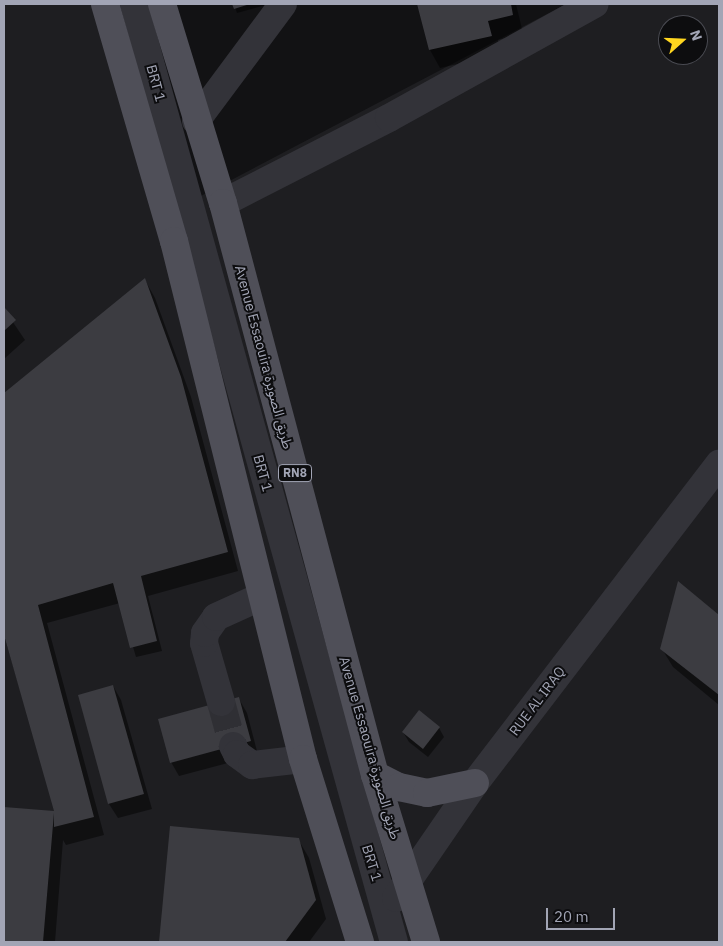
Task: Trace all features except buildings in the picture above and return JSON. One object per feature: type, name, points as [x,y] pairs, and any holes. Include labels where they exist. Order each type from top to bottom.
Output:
[{"type":"main road","points":[[105,4],[174,241],[303,760],[360,942]]},
{"type":"main road","name":"Avenue Essaouira طريق الصويرة","points":[[162,4],[196,121],[223,204],[375,775],[409,881],[426,942]]},
{"type":"main road","points":[[375,775],[399,787],[428,793],[448,791],[475,783]]},
{"type":"street","name":"BRT 1","points":[[134,4],[394,942]]},
{"type":"street","points":[[196,121],[283,4]]},
{"type":"street","points":[[223,204],[389,118],[595,4]]},
{"type":"street","name":"RUE AL IRAQ","points":[[360,942],[409,881],[475,783],[719,464]]},
{"type":"street","points":[[221,702],[204,643],[205,633],[216,617],[262,596]]},
{"type":"street","points":[[233,746],[237,754],[252,765],[303,760]]},
{"type":"street","points":[[394,942],[409,881]]},
{"type":"shaded area","points":[[4,4],[103,4],[161,217],[566,4],[719,4],[719,942],[4,942]]},
{"type":"tunnel","points":[[221,702],[233,746]]}]
